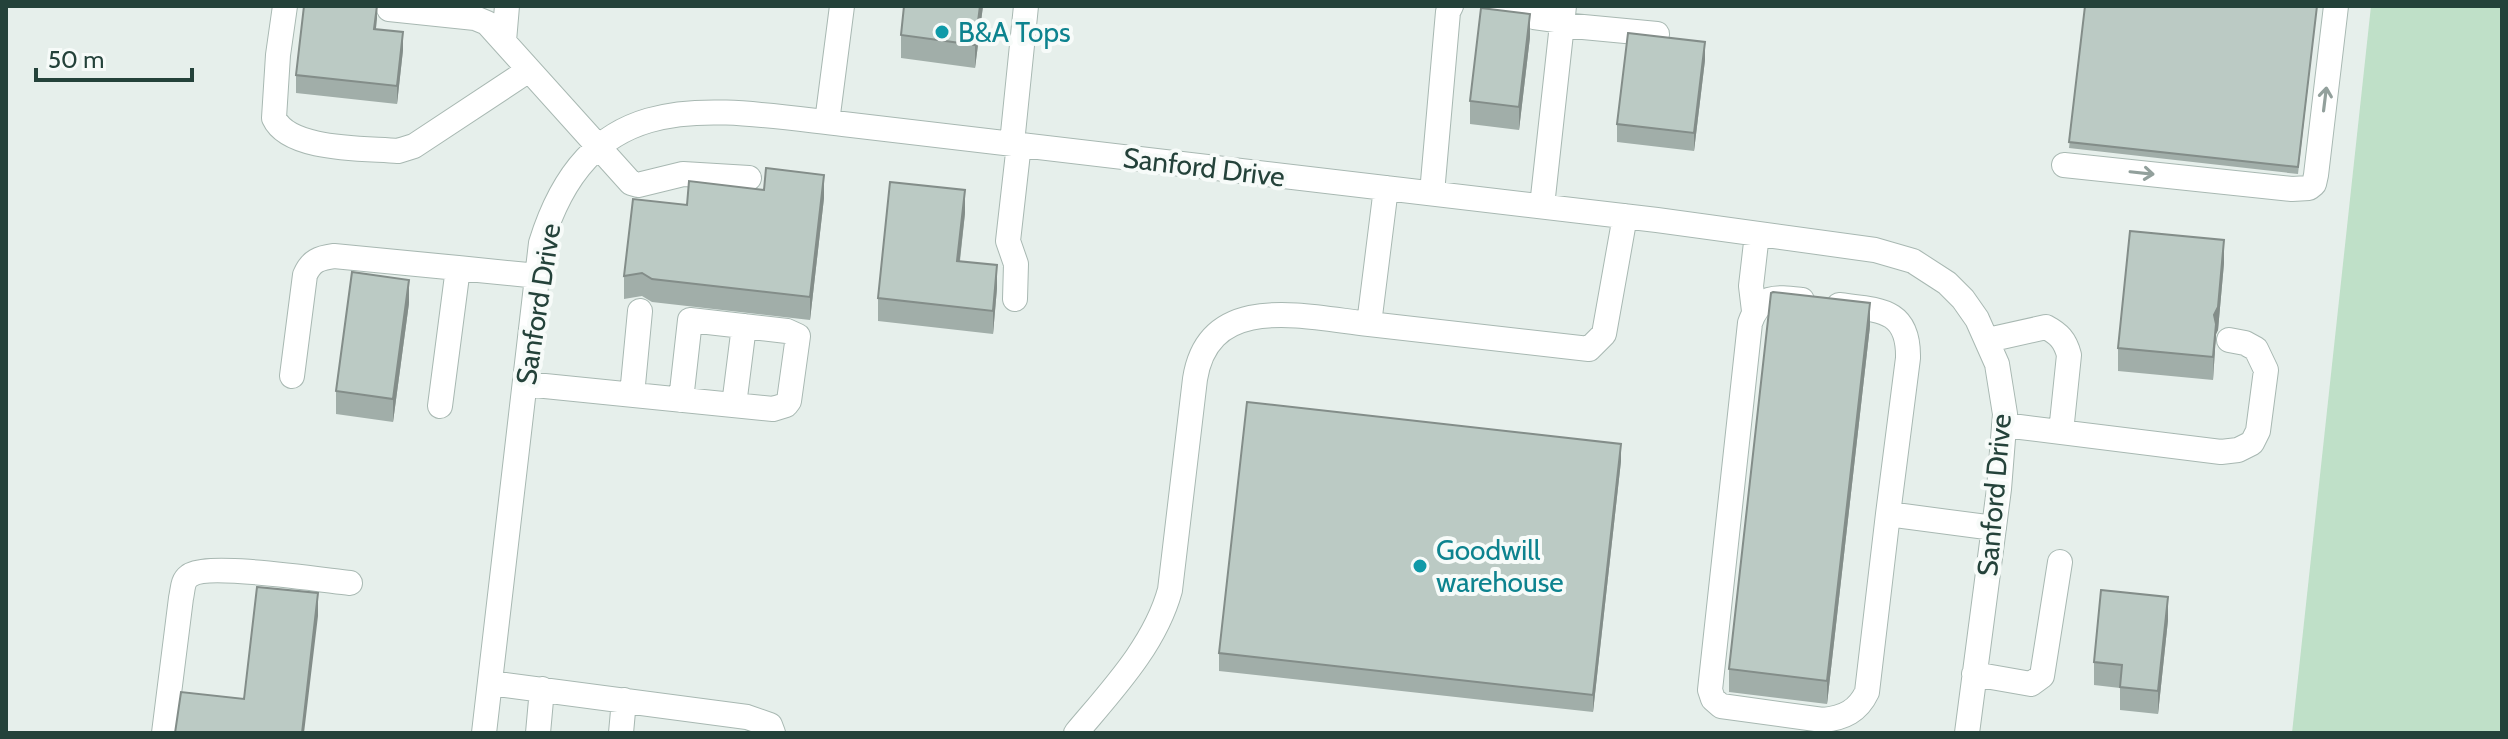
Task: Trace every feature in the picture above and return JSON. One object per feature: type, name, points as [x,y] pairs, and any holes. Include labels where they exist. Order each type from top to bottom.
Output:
[{"type":"street","points":[[285,6],[274,118],[286,133],[314,143],[398,151],[414,146],[529,70]]},
{"type":"street","points":[[504,41],[507,6]]},
{"type":"street","points":[[827,122],[842,6]]},
{"type":"street","points":[[1015,299],[1016,264],[1008,241],[1026,6]]},
{"type":"street","points":[[1432,193],[1451,6]]},
{"type":"street","points":[[1501,6],[1534,17],[1563,17],[1657,34]]},
{"type":"street","points":[[2064,165],[2292,189],[2309,188],[2314,184],[2316,175],[2336,6]]},
{"type":"street","points":[[389,9],[475,18],[487,23],[631,183],[638,185],[683,174],[749,178]]},
{"type":"street","points":[[1542,206],[1563,17]]},
{"type":"street","name":"Sanford Drive","points":[[484,733],[541,243],[559,195],[572,175],[599,146],[639,121],[696,112],[827,122],[1625,216],[1875,250],[1913,261],[1947,283],[1963,299],[1988,340],[1997,364],[2004,425],[1967,733]]},
{"type":"street","points":[[1369,324],[1386,188]]},
{"type":"street","points":[[1076,733],[1140,652],[1164,612],[1170,590],[1198,359],[1218,332],[1247,317],[1272,316],[1589,349],[1604,334],[1625,216]]},
{"type":"street","points":[[1754,311],[1766,300],[1780,297],[1878,310],[1891,314],[1901,324],[1908,346],[1867,692],[1861,704],[1839,718],[1823,720],[1721,706],[1713,699],[1710,690],[1750,323],[1754,311],[1751,286],[1757,234]]},
{"type":"street","points":[[292,376],[305,275],[310,265],[321,258],[334,256],[538,276]]},
{"type":"street","points":[[440,406],[458,268]]},
{"type":"street","points":[[632,395],[640,311]]},
{"type":"street","points":[[525,384],[681,400],[773,409],[789,401],[799,339],[795,333],[787,331],[690,320],[681,400]]},
{"type":"street","points":[[734,405],[744,326]]},
{"type":"street","points":[[1988,340],[2046,327],[2059,334],[2069,355],[2061,432]]},
{"type":"street","points":[[2004,425],[2221,452],[2238,450],[2252,443],[2258,431],[2266,370],[2256,349],[2229,340]]},
{"type":"street","points":[[1888,514],[1994,528]]},
{"type":"street","points":[[1974,674],[2031,684],[2042,676],[2060,562]]},
{"type":"street","points":[[164,733],[181,598],[184,581],[189,576],[214,570],[350,583]]},
{"type":"street","points":[[490,683],[747,717],[770,725],[773,733]]},
{"type":"street","points":[[538,733],[542,689]]},
{"type":"street","points":[[621,733],[624,700]]},
{"type":"green space","points":[[2371,6],[2502,6],[2502,733],[2292,733]]},
{"type":"building","points":[[304,6],[377,6],[374,29],[403,32],[397,86],[296,75]]},
{"type":"building","points":[[904,6],[980,6],[975,45],[901,35]]},
{"type":"building","points":[[2085,6],[2317,6],[2298,167],[2069,142]]},
{"type":"building","points":[[1481,8],[1530,14],[1519,107],[1470,101]]},
{"type":"building","points":[[1628,33],[1705,42],[1694,133],[1617,124]]},
{"type":"building","points":[[766,168],[824,175],[810,297],[652,279],[642,273],[624,276],[633,199],[687,205],[689,181],[764,190]]},
{"type":"building","points":[[890,182],[965,190],[957,261],[997,265],[993,311],[878,298]]},
{"type":"building","points":[[2130,231],[2224,240],[2218,307],[2214,315],[2213,357],[2118,348]]},
{"type":"building","points":[[352,272],[409,280],[393,399],[336,391]]},
{"type":"building","points":[[1773,292],[1870,303],[1827,681],[1729,669]]},
{"type":"building","name":"Goodwill warehouse","points":[[1247,402],[1621,444],[1593,695],[1219,653]]},
{"type":"building","points":[[257,587],[318,593],[302,733],[175,733],[181,692],[244,699]]},
{"type":"building","points":[[2101,590],[2168,597],[2158,691],[2120,687],[2122,665],[2094,662]]},
{"type":"place","name":"B&A Tops","points":[[942,32]]},
{"type":"place","name":"Goodwill warehouse","points":[[1420,566]]}]
